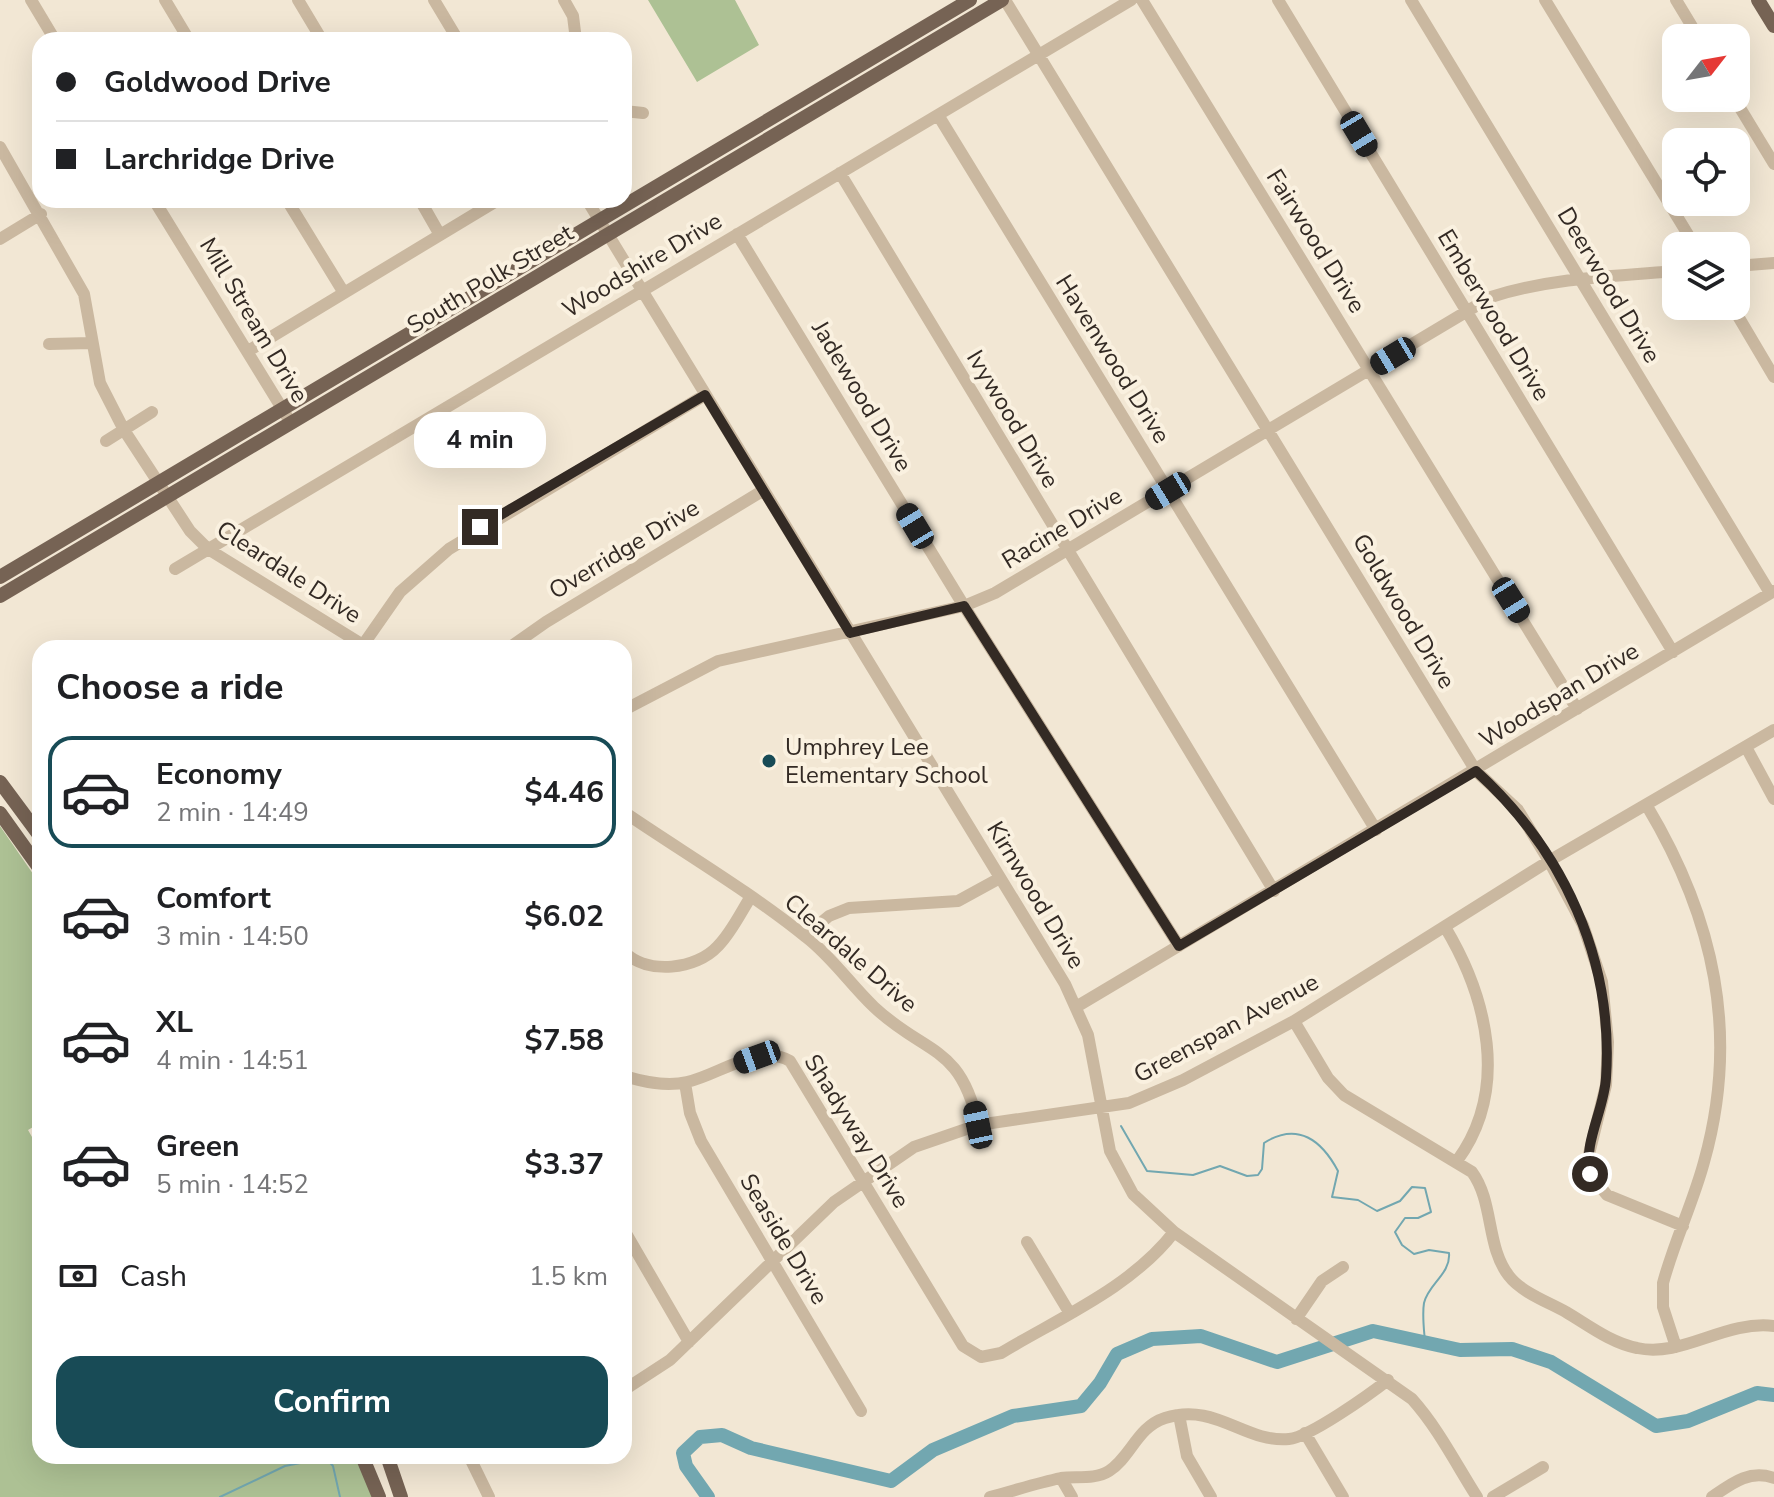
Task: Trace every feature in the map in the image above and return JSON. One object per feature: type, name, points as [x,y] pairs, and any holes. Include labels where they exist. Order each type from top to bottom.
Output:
[{"type":"main road","name":"South Polk Street","points":[[632,201],[970,0]]},
{"type":"main road","name":"South Polk Street","points":[[0,596],[1004,0]]},
{"type":"main road","points":[[1758,0],[1774,26]]},
{"type":"main road","points":[[782,112],[789,126]]},
{"type":"main road","name":"South Polk Street","points":[[0,577],[621,208]]},
{"type":"main road","points":[[52,546],[61,560]]},
{"type":"main road","points":[[0,782],[32,825]]},
{"type":"main road","points":[[0,813],[32,858]]},
{"type":"main road","points":[[365,1464],[379,1497]]},
{"type":"main road","points":[[390,1464],[401,1497]]},
{"type":"street","points":[[31,0],[50,32]]},
{"type":"street","points":[[165,0],[184,32]]},
{"type":"street","points":[[298,0],[317,32]]},
{"type":"street","points":[[434,0],[453,32]]},
{"type":"street","points":[[564,0],[573,16],[575,32]]},
{"type":"street","name":"Goldwood Drive","points":[[1004,0],[1476,771],[1518,810],[1549,861],[1583,925],[1602,982],[1606,1010],[1606,1085],[1589,1154],[1590,1174],[1607,1195],[1683,1226]]},
{"type":"street","name":"Woodshire Drive","points":[[175,569],[1131,0]]},
{"type":"street","name":"Fairwood Drive","points":[[1142,0],[1577,709]]},
{"type":"street","name":"Emberwood Drive","points":[[1278,0],[1673,652]]},
{"type":"street","name":"Deerwood Drive","points":[[1411,0],[1772,592]]},
{"type":"street","points":[[1545,0],[1686,232]]},
{"type":"street","points":[[1676,0],[1691,24]]},
{"type":"street","points":[[632,112],[643,113]]},
{"type":"street","points":[[1742,112],[1774,164]]},
{"type":"street","name":"Havenwood Drive","points":[[938,115],[1376,830]]},
{"type":"street","name":"Cleardale Drive","points":[[0,147],[32,199]]},
{"type":"street","name":"Ivywood Drive","points":[[840,173],[1274,891]]},
{"type":"street","name":"Cleardale Drive","points":[[37,208],[84,294],[100,383],[124,430],[190,531],[208,549],[355,640]]},
{"type":"street","name":"Mill Stream Drive","points":[[159,208],[291,423]]},
{"type":"street","points":[[292,208],[344,293]]},
{"type":"street","points":[[425,208],[440,235]]},
{"type":"street","points":[[248,351],[485,208]]},
{"type":"street","name":"Kirnwood Drive","points":[[592,208],[1076,1007],[1092,1052],[1101,1107],[1118,1172],[1133,1194],[1174,1232],[1358,1363],[1388,1380],[1432,1421],[1441,1441],[1477,1497]]},
{"type":"street","points":[[0,239],[41,214]]},
{"type":"street","name":"Jadewood Drive","points":[[737,234],[964,606],[1179,946]]},
{"type":"street","points":[[1750,265],[1774,263]]},
{"type":"street","name":"Racine Drive","points":[[632,706],[704,666],[964,606],[1015,583],[1491,297],[1517,289],[1580,279],[1662,272]]},
{"type":"street","points":[[1740,320],[1774,377]]},
{"type":"street","points":[[49,344],[91,343]]},
{"type":"street","points":[[369,640],[400,592],[449,549],[705,395]]},
{"type":"street","points":[[106,441],[152,412]]},
{"type":"street","name":"Overridge Drive","points":[[520,640],[764,490]]},
{"type":"street","name":"Woodspan Drive","points":[[1076,1007],[1772,592]]},
{"type":"street","name":"Greenspan Avenue","points":[[632,1385],[652,1374],[689,1342],[821,1213],[914,1147],[978,1125],[1145,1098],[1294,1021],[1549,861],[1774,730]]},
{"type":"street","points":[[1746,747],[1774,799]]},
{"type":"street","points":[[1647,806],[1678,859],[1696,900],[1709,953],[1720,1027],[1720,1058],[1712,1128],[1663,1283],[1663,1307],[1676,1347]]},
{"type":"street","name":"Cleardale Drive","points":[[632,817],[805,936],[837,964],[876,1009],[949,1060],[960,1071],[973,1097],[978,1125]]},
{"type":"street","points":[[805,936],[829,916],[849,908],[958,901],[1000,878]]},
{"type":"street","points":[[632,956],[652,966],[668,967],[694,960],[719,945],[750,898]]},
{"type":"street","points":[[1445,927],[1474,981],[1487,1043],[1487,1065],[1478,1119],[1457,1161]]},
{"type":"street","points":[[1294,1021],[1328,1078],[1344,1095],[1457,1161],[1478,1181],[1505,1270],[1515,1282],[1627,1346],[1653,1350],[1676,1347],[1741,1325],[1774,1326]]},
{"type":"street","name":"Shadyway Drive","points":[[632,1078],[661,1083],[685,1083],[757,1057],[780,1056],[797,1069],[963,1346],[974,1355],[989,1357],[1069,1312]]},
{"type":"street","name":"Seaside Drive","points":[[685,1083],[694,1127],[861,1411]]},
{"type":"street","points":[[1027,1242],[1069,1312],[1142,1267],[1174,1232]]},
{"type":"street","points":[[632,1244],[689,1342]]},
{"type":"street","points":[[1296,1319],[1322,1281],[1343,1267]]},
{"type":"street","points":[[990,1497],[1061,1478],[1102,1475],[1110,1471],[1146,1428],[1179,1415],[1207,1414],[1290,1439],[1369,1395],[1388,1380]]},
{"type":"street","points":[[1179,1415],[1187,1456],[1211,1497]]},
{"type":"street","points":[[1305,1433],[1343,1497]]},
{"type":"street","points":[[473,1464],[489,1497]]},
{"type":"street","points":[[1493,1497],[1543,1467]]},
{"type":"street","points":[[1712,1497],[1748,1475],[1762,1474],[1774,1478]]},
{"type":"street","points":[[1061,1478],[1072,1497]]},
{"type":"green space","points":[[648,0],[735,0],[759,45],[697,82]]},
{"type":"green space","points":[[0,826],[32,872],[32,1128],[28,1130],[32,1137],[32,1464],[361,1464],[375,1497],[0,1497]]},
{"type":"waterway","points":[[1121,1126],[1147,1171],[1193,1175],[1220,1166],[1247,1176],[1258,1175],[1262,1169],[1264,1143],[1276,1137],[1298,1134],[1317,1143],[1338,1171],[1332,1197],[1358,1200],[1377,1211],[1400,1201],[1412,1187],[1425,1188],[1431,1212],[1418,1218],[1405,1218],[1395,1232],[1402,1245],[1414,1254],[1429,1250],[1449,1253],[1446,1267],[1424,1303],[1425,1342]]},
{"type":"waterway","points":[[708,1497],[686,1466],[683,1453],[700,1437],[722,1435],[751,1448],[891,1481],[933,1450],[1013,1416],[1081,1406],[1100,1383],[1117,1354],[1152,1339],[1201,1336],[1277,1362],[1373,1331],[1460,1350],[1512,1349],[1551,1362],[1656,1426],[1688,1421],[1757,1393],[1774,1395]]},
{"type":"waterway","points":[[220,1497],[295,1464]]},
{"type":"waterway","points":[[331,1464],[340,1497]]},
{"type":"place","name":"Umphrey Lee Elementary School","points":[[769,761]]},
{"type":"route","points":[[480,527],[705,395],[850,633],[964,606],[1179,946],[1476,771],[1518,810],[1549,861],[1583,925],[1602,982],[1608,1042],[1606,1085],[1589,1154],[1590,1174]]}]
